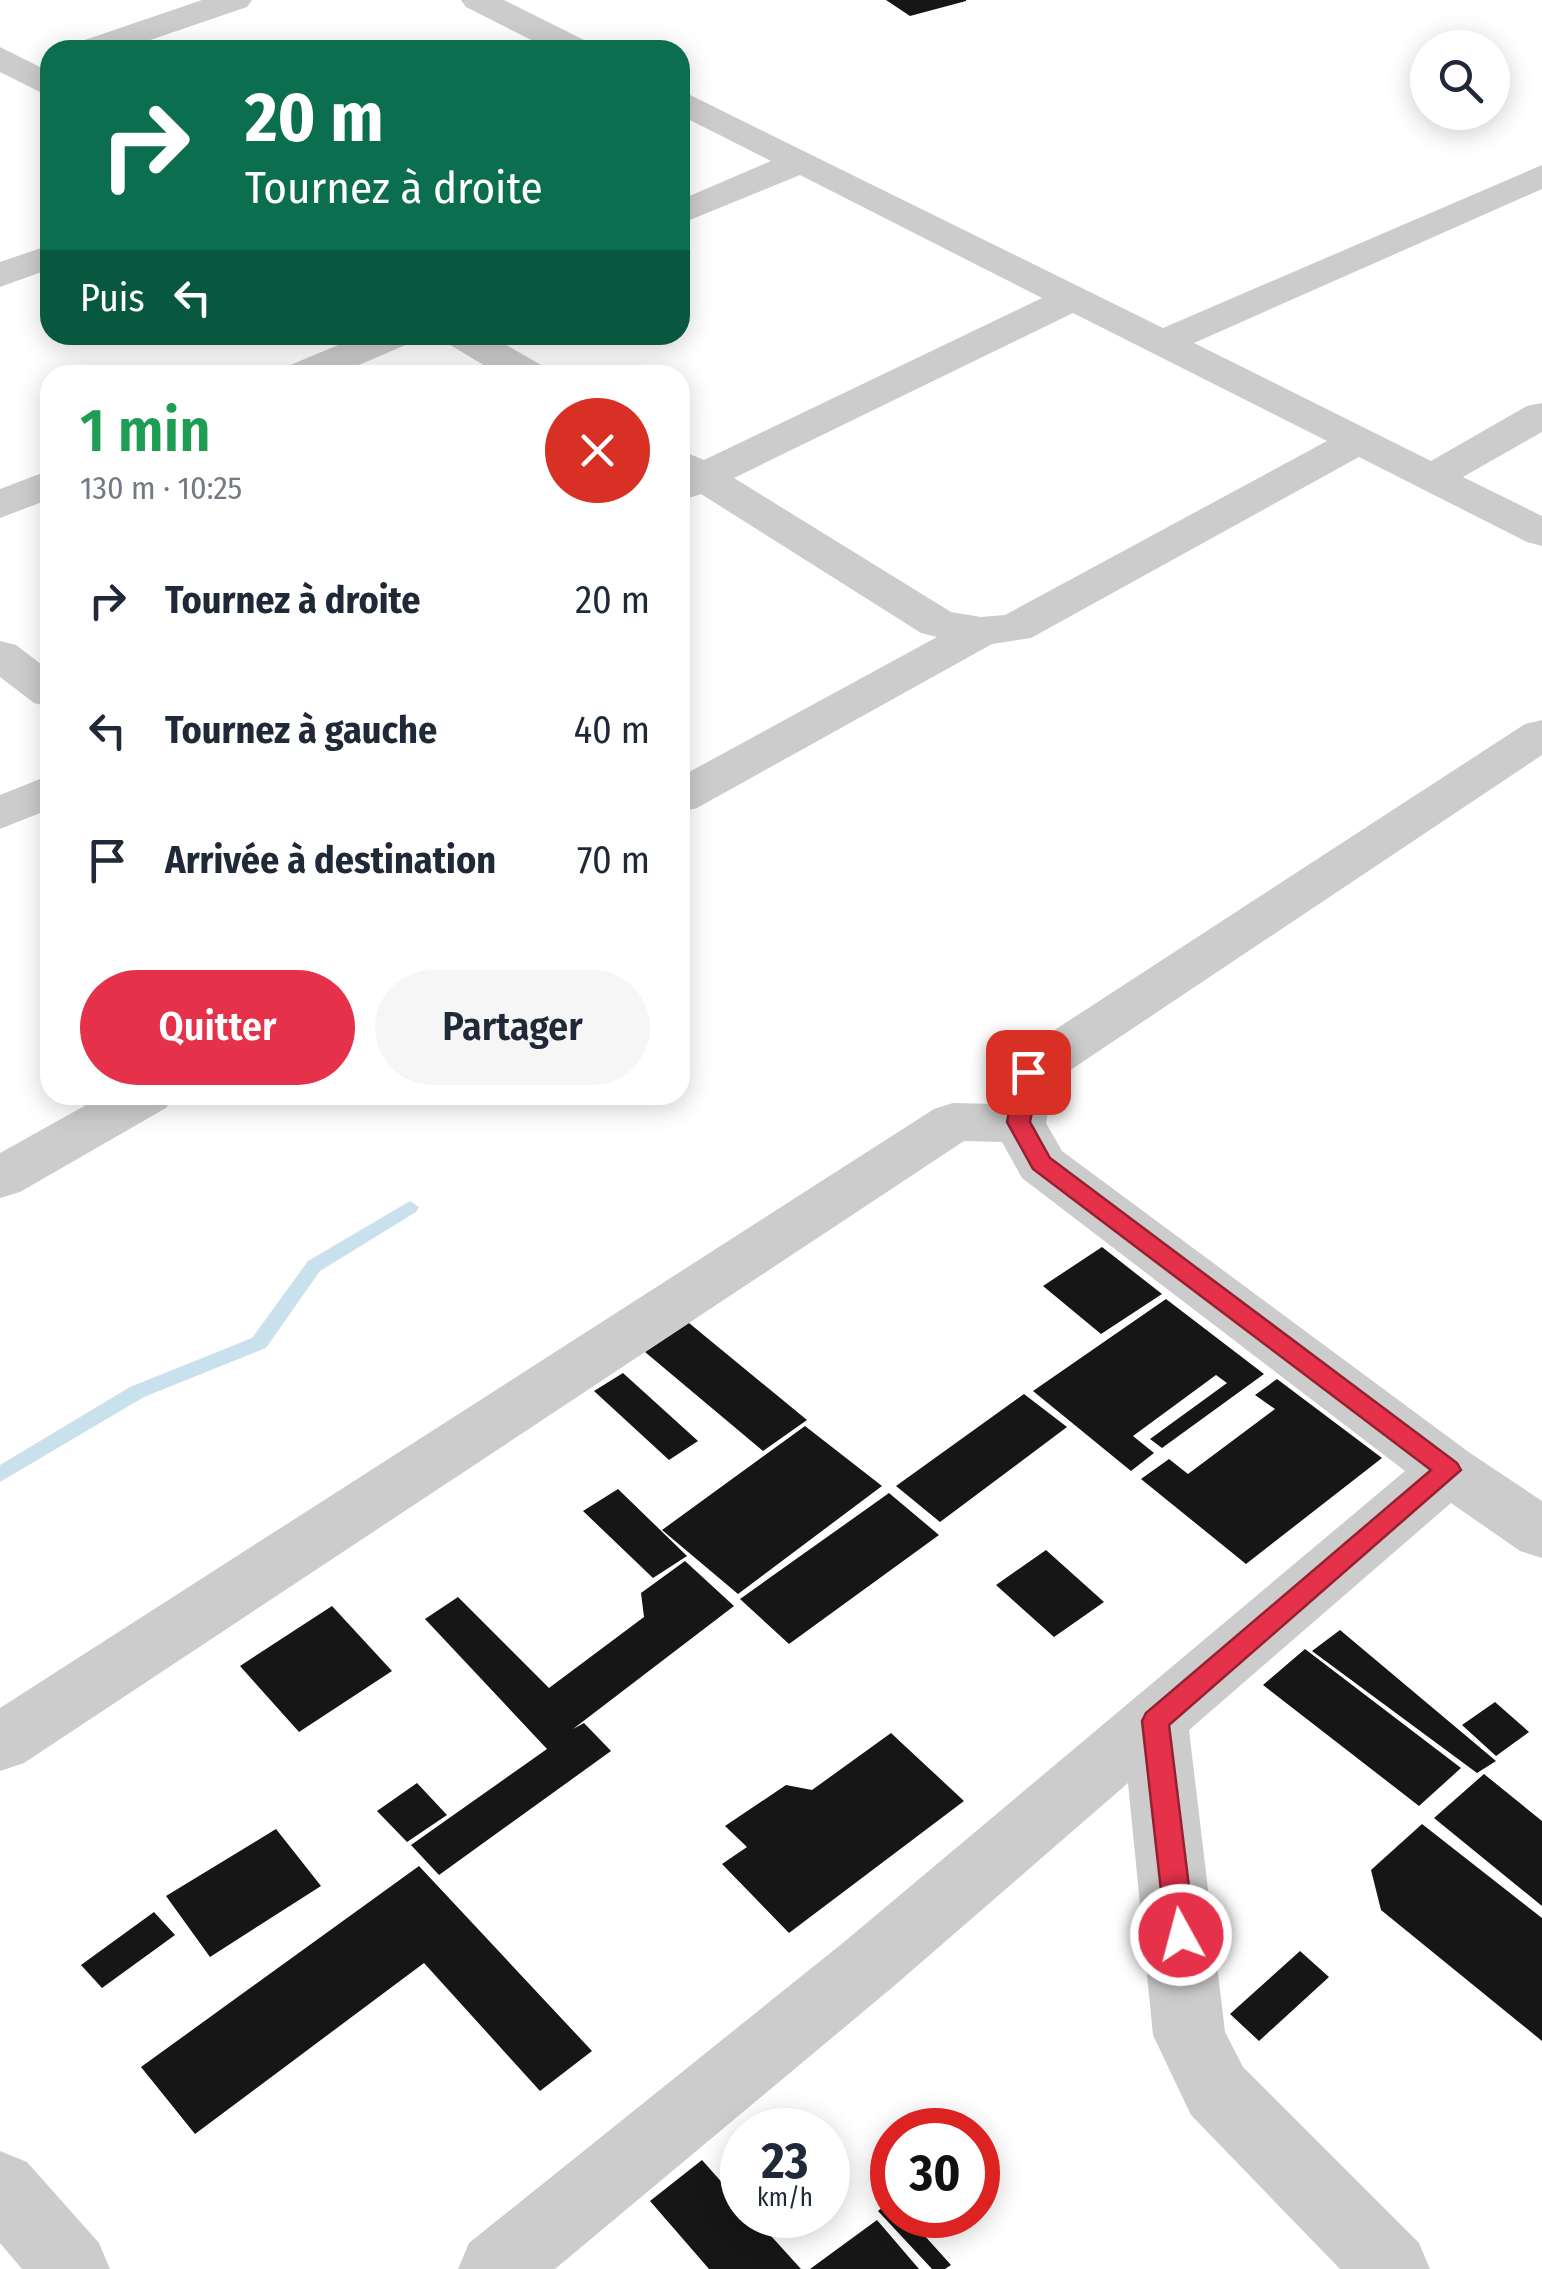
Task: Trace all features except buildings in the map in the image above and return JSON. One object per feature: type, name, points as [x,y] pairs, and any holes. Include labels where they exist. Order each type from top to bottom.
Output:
[{"type":"street","points":[[117,40],[235,0]]},
{"type":"street","points":[[478,0],[558,40]]},
{"type":"street","points":[[690,106],[1542,533]]},
{"type":"street","points":[[690,209],[800,162]]},
{"type":"street","points":[[1160,343],[1542,176]]},
{"type":"street","points":[[0,275],[40,260]]},
{"type":"street","points":[[690,475],[1073,298]]},
{"type":"street","points":[[326,365],[372,345]]},
{"type":"street","points":[[478,345],[512,365]]},
{"type":"street","points":[[1431,478],[1542,416]]},
{"type":"street","points":[[690,477],[936,623],[981,631],[1016,628],[1358,442]]},
{"type":"street","points":[[0,505],[40,487]]},
{"type":"street","points":[[690,791],[981,631]]},
{"type":"street","points":[[0,655],[40,685]]},
{"type":"street","points":[[1542,734],[1028,1072],[1019,1122],[1042,1164],[1448,1470],[1542,1533]]},
{"type":"street","points":[[0,814],[40,795]]},
{"type":"street","points":[[0,1178],[130,1105]]},
{"type":"street","points":[[0,1743],[953,1122],[1019,1122]]},
{"type":"street","points":[[496,2269],[869,1964],[1448,1470]]},
{"type":"street","points":[[1155,1721],[1189,2035],[1217,2091],[1392,2269]]},
{"type":"street","points":[[0,2187],[72,2269]]},
{"type":"waterway","points":[[0,1474],[137,1392],[259,1343],[314,1266],[410,1207]]},
{"type":"route","points":[[1028,1072],[1019,1122],[1042,1164],[1448,1470],[1155,1721],[1181,1935]]}]
